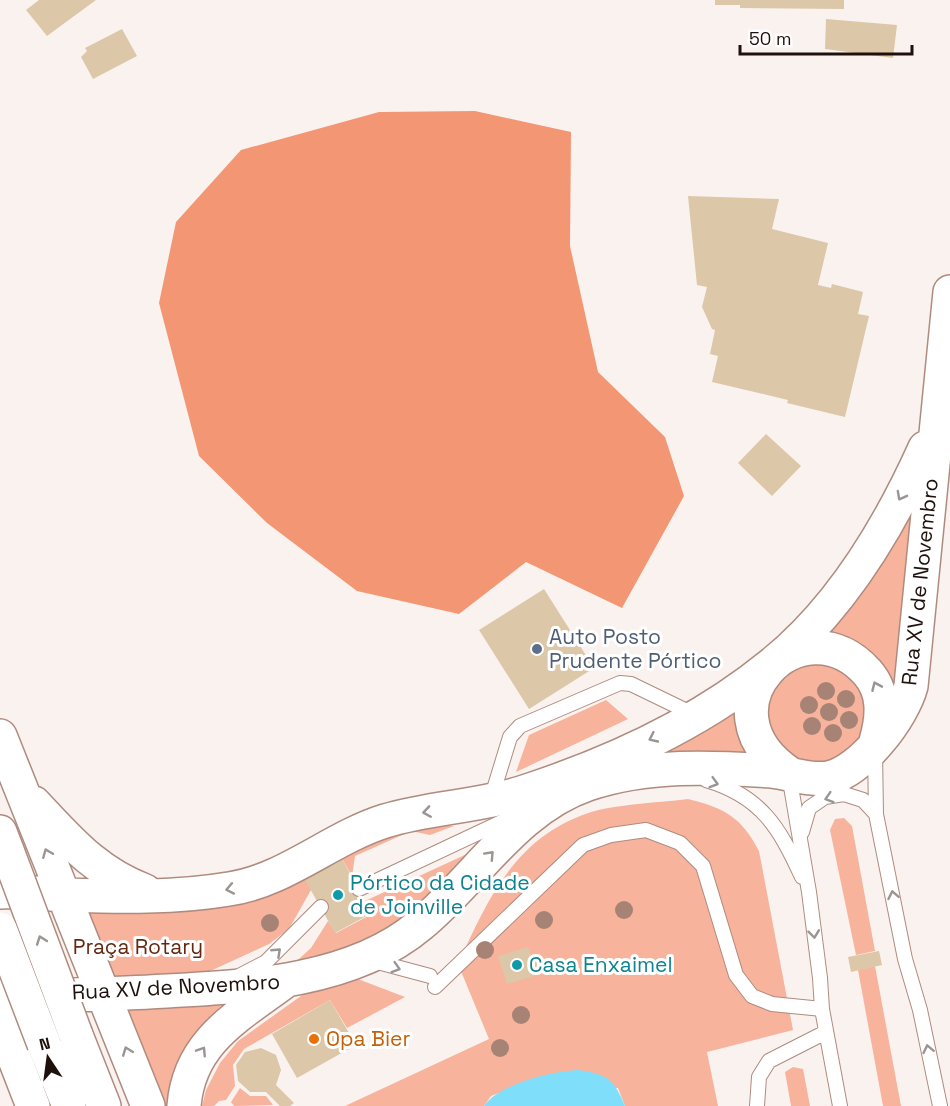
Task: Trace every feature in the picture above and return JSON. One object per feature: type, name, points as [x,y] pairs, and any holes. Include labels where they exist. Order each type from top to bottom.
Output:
[{"type":"main road","name":"Rua XV de Novembro","points":[[7,992],[104,993],[207,989],[284,982],[362,958],[392,944],[419,927],[458,891],[518,824],[555,798],[587,784],[619,776],[694,768],[789,772],[808,778],[828,778],[838,775],[863,759],[898,715],[908,699],[911,686],[935,424],[950,292]]},
{"type":"main road","name":"Rua XV de Novembro","points":[[9,894],[160,897],[234,889],[260,880],[382,822],[410,814],[490,802],[562,778],[697,716],[773,664],[815,622],[865,559],[906,488],[935,424]]},
{"type":"main road","points":[[789,772],[771,760],[758,743],[751,722],[752,701],[760,681],[773,664],[793,652],[815,648],[837,651],[857,661],[872,678],[881,699],[882,722],[875,743]]},
{"type":"main road","points":[[0,735],[148,1106]]},
{"type":"main road","points":[[20,788],[91,862],[109,876],[160,897]]},
{"type":"main road","points":[[4,843],[105,1106]]},
{"type":"main road","points":[[7,992],[47,990],[67,975],[75,960],[78,944],[76,927],[69,913],[57,901],[43,894],[9,894]]},
{"type":"main road","points":[[0,929],[69,1106]]},
{"type":"main road","points":[[184,1106],[192,1069],[204,1047],[225,1026],[284,982]]},
{"type":"main road","points":[[0,1021],[33,1106]]},
{"type":"main road","points":[[0,1080],[17,1106]]},
{"type":"lane","points":[[490,802],[510,737],[520,726],[620,683],[631,684],[697,716]]},
{"type":"lane","points":[[875,743],[876,814],[905,959],[920,1010],[940,1106]]},
{"type":"lane","points":[[657,771],[722,785],[753,801],[787,844],[809,892]]},
{"type":"lane","points":[[789,772],[809,892],[822,1009],[840,1106]]},
{"type":"lane","points":[[801,838],[809,808],[825,797],[844,794],[863,800],[876,814]]},
{"type":"lane","points":[[359,889],[555,798]]},
{"type":"lane","points":[[362,958],[432,982],[584,845],[611,835],[646,830],[680,843],[703,866],[736,975],[752,996],[772,1004],[822,1009]]},
{"type":"lane","points":[[207,989],[266,962],[321,907]]},
{"type":"lane","points":[[757,1106],[759,1077],[769,1061],[826,1032]]},
{"type":"green space","points":[[917,497],[899,665],[892,688],[819,634]]},
{"type":"green space","points":[[813,661],[846,670],[866,697],[866,731],[845,758],[811,766],[780,752],[764,704],[781,674]]},
{"type":"green space","points":[[606,700],[628,719],[516,772],[529,735]]},
{"type":"green space","points":[[739,708],[762,762],[638,763],[686,742]]},
{"type":"green space","points":[[688,799],[712,806],[731,816],[746,830],[759,851],[793,1030],[707,1052],[718,1106],[625,1106],[618,1088],[517,1086],[491,1096],[484,1106],[345,1106],[489,1039],[458,964],[491,897],[504,877],[536,842],[556,828],[591,812],[618,806]]},
{"type":"green space","points":[[844,818],[852,826],[875,951],[856,955],[830,830],[835,819]]},
{"type":"green space","name":"Praça Rotary","points":[[436,825],[454,826],[430,835],[411,831],[355,856],[352,876],[341,857],[311,890],[289,929],[269,944],[206,973],[113,984],[84,907],[134,911],[385,833]]},
{"type":"green space","points":[[469,853],[458,868],[429,897],[378,937],[338,958],[290,967],[311,948],[328,921],[336,933],[372,914],[365,901]]},
{"type":"green space","points":[[875,966],[901,1106],[883,1106],[858,970]]},
{"type":"green space","points":[[350,976],[405,997],[347,1028],[330,1000],[244,1049],[233,1065],[235,1086],[226,1100],[219,1101],[214,1106],[202,1106],[206,1090],[220,1063],[238,1041],[315,986]]},
{"type":"green space","points":[[226,1005],[172,1106],[160,1106],[122,1007]]},
{"type":"green space","points":[[793,1067],[803,1069],[810,1106],[791,1106],[785,1072]]},
{"type":"green space","points":[[240,1088],[250,1096],[266,1096],[273,1105],[234,1106],[231,1102]]},
{"type":"shaded area","points":[[475,111],[571,132],[570,246],[598,372],[665,437],[684,496],[622,608],[526,562],[459,614],[357,591],[267,523],[199,456],[159,303],[176,222],[241,150],[379,112]]},
{"type":"water","points":[[579,1070],[608,1079],[617,1089],[625,1106],[484,1106],[501,1091],[527,1080]]},
{"type":"building","points":[[39,0],[96,0],[47,36],[26,10]]},
{"type":"building","points":[[715,0],[844,0],[844,9],[740,8],[740,5],[715,5]]},
{"type":"building","points":[[826,19],[897,25],[893,58],[825,49]]},
{"type":"building","points":[[122,29],[137,56],[93,79],[81,57],[87,51],[85,48]]},
{"type":"building","points":[[688,196],[779,199],[772,229],[828,243],[818,285],[831,288],[832,284],[863,292],[858,314],[869,316],[845,417],[787,403],[788,400],[712,382],[718,356],[710,354],[715,330],[712,329],[702,307],[707,287],[697,285]]},
{"type":"building","points":[[766,434],[801,466],[772,496],[738,463]]},
{"type":"building","name":"Auto Posto Prudente Pórtico","points":[[544,589],[594,668],[529,709],[479,630]]},
{"type":"building","name":"Pórtico da Cidade de Joinville","points":[[341,857],[372,913],[335,933],[304,878]]},
{"type":"building","points":[[528,947],[537,975],[507,984],[498,956]]},
{"type":"building","points":[[879,951],[882,965],[851,972],[848,957]]},
{"type":"building","name":"Opa Bier","points":[[330,1000],[356,1045],[297,1078],[272,1034]]},
{"type":"building","points":[[261,1048],[276,1055],[281,1070],[276,1085],[294,1103],[290,1106],[280,1106],[266,1092],[250,1092],[238,1081],[236,1065],[245,1052]]},
{"type":"place","name":"Auto Posto Prudente Pórtico","points":[[537,649]]},
{"type":"place","name":"Pórtico da Cidade de Joinville","points":[[338,895]]},
{"type":"place","name":"Casa Enxaimel","points":[[517,965]]},
{"type":"place","name":"Opa Bier","points":[[314,1039]]}]
